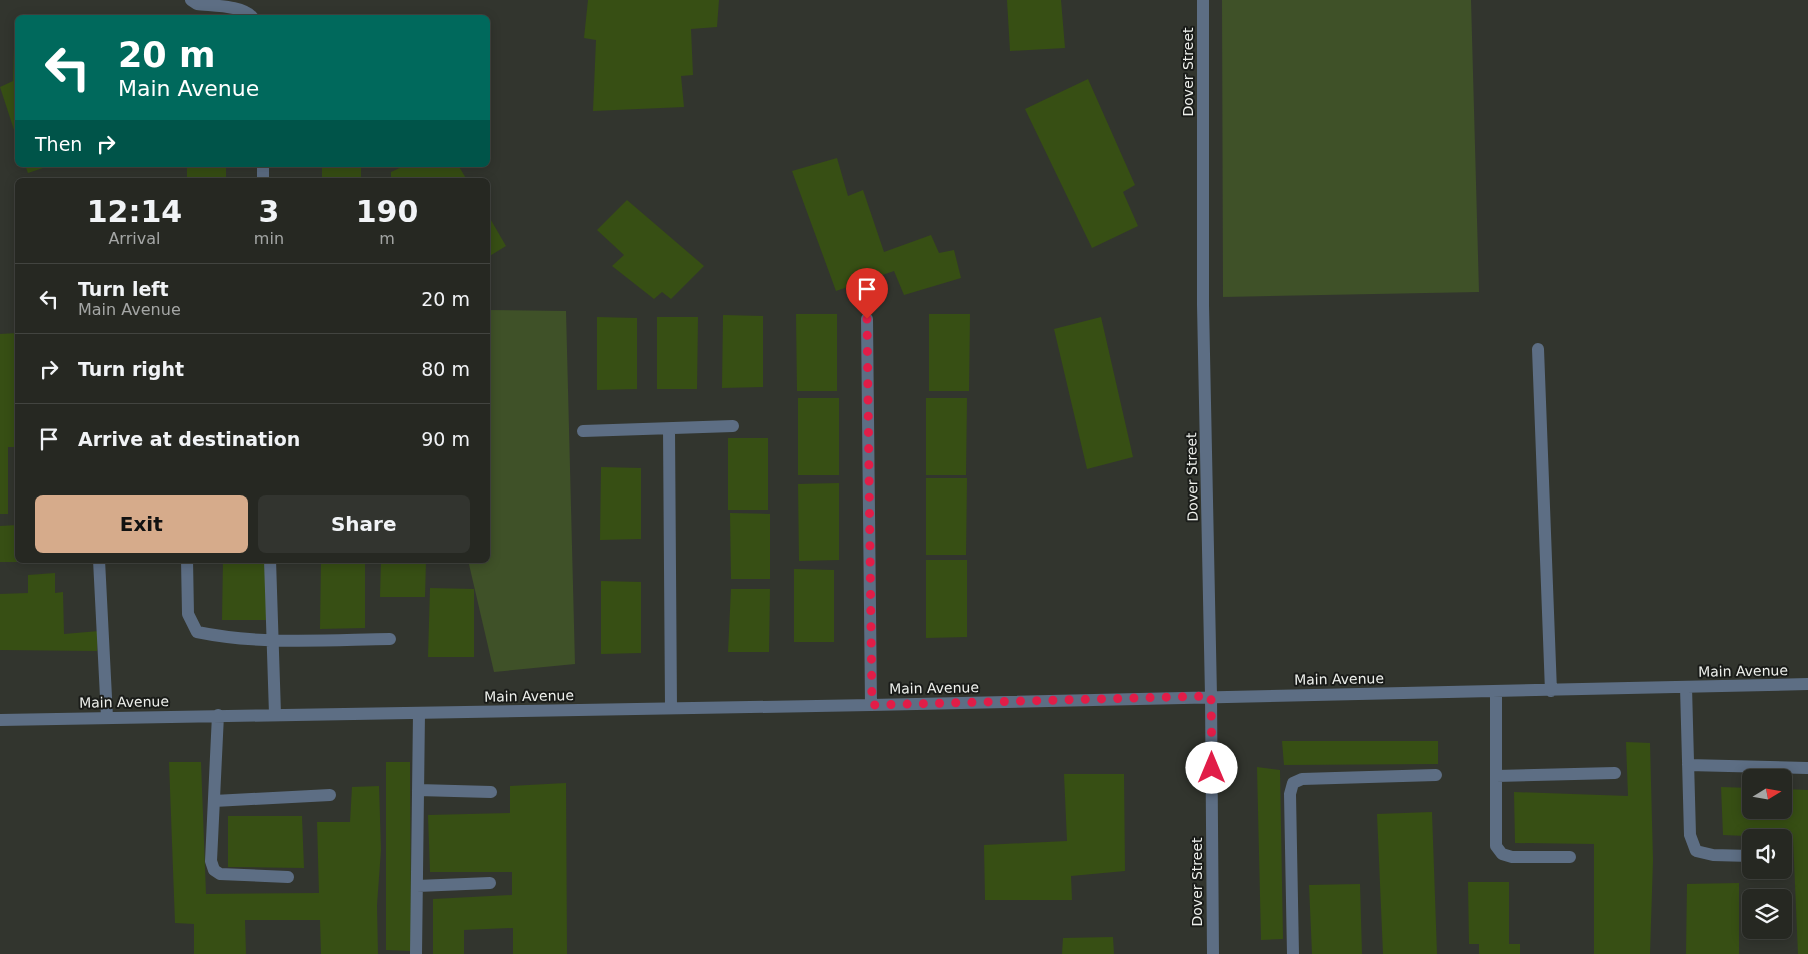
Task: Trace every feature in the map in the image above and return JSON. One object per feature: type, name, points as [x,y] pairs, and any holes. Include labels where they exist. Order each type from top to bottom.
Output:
[{"type":"street","points":[[191,0],[197,4],[241,9],[252,15]]},
{"type":"street","name":"Dover Street","points":[[1203,0],[1203,305],[1211,696],[1213,954]]},
{"type":"street","points":[[867,319],[872,705]]},
{"type":"street","points":[[1538,349],[1551,691]]},
{"type":"street","points":[[583,431],[733,426]]},
{"type":"street","points":[[669,429],[671,708]]},
{"type":"street","points":[[99,563],[107,717]]},
{"type":"street","points":[[187,563],[188,614],[197,632],[214,636],[273,641],[390,639]]},
{"type":"street","points":[[270,563],[275,714]]},
{"type":"street","name":"Main Avenue","points":[[0,720],[872,705],[1808,684]]},
{"type":"street","points":[[1686,687],[1690,836],[1696,851],[1713,855],[1742,856]]},
{"type":"street","points":[[1496,692],[1496,846],[1502,854],[1512,856],[1570,857]]},
{"type":"street","points":[[416,954],[419,713]]},
{"type":"street","points":[[218,715],[211,861],[214,870],[220,874],[288,877]]},
{"type":"street","points":[[1688,765],[1807,768]]},
{"type":"street","points":[[1496,776],[1615,773]]},
{"type":"street","points":[[1293,954],[1290,794],[1293,783],[1302,779],[1436,775]]},
{"type":"street","points":[[418,790],[491,792]]},
{"type":"street","points":[[214,800],[330,795]]},
{"type":"street","points":[[417,886],[490,883]]},
{"type":"green space","points":[[1222,0],[1471,0],[1479,292],[1223,297]]},
{"type":"green space","points":[[490,310],[566,311],[575,664],[494,672],[469,563],[490,563]]},
{"type":"building","points":[[588,0],[719,0],[717,27],[691,29],[693,75],[681,76],[684,107],[593,111],[596,40],[584,38]]},
{"type":"building","points":[[1007,0],[1061,0],[1065,48],[1010,51]]},
{"type":"building","points":[[15,47],[15,133],[0,87],[13,81]]},
{"type":"building","points":[[1088,79],[1135,185],[1123,192],[1138,226],[1092,248],[1025,109]]},
{"type":"building","points":[[837,158],[848,196],[863,190],[884,252],[931,235],[939,253],[954,250],[961,278],[904,295],[894,271],[836,291],[792,171]]},
{"type":"building","points":[[26,167],[46,167],[28,173]]},
{"type":"building","points":[[187,167],[226,167],[226,178],[187,178]]},
{"type":"building","points":[[322,167],[361,167],[361,178],[322,178]]},
{"type":"building","points":[[402,167],[459,167],[466,178],[391,178],[391,172]]},
{"type":"building","points":[[627,200],[704,266],[671,299],[662,292],[654,299],[612,266],[624,255],[597,230]]},
{"type":"building","points":[[490,218],[506,246],[490,256]]},
{"type":"building","points":[[796,314],[837,314],[837,391],[797,391]]},
{"type":"building","points":[[929,314],[970,314],[969,391],[929,391]]},
{"type":"building","points":[[723,315],[763,316],[763,387],[722,388]]},
{"type":"building","points":[[597,317],[637,318],[637,389],[597,390]]},
{"type":"building","points":[[657,317],[698,317],[697,389],[657,389]]},
{"type":"building","points":[[1101,317],[1133,457],[1087,469],[1054,329]]},
{"type":"building","points":[[15,333],[15,447],[8,447],[8,514],[0,514],[0,334]]},
{"type":"building","points":[[798,398],[839,398],[839,475],[798,475]]},
{"type":"building","points":[[926,398],[967,398],[966,475],[926,475]]},
{"type":"building","points":[[728,438],[768,438],[768,510],[728,510]]},
{"type":"building","points":[[601,467],[641,468],[641,539],[600,540]]},
{"type":"building","points":[[926,478],[967,478],[966,555],[926,555]]},
{"type":"building","points":[[839,483],[839,560],[799,561],[798,484]]},
{"type":"building","points":[[730,513],[770,514],[770,579],[731,579]]},
{"type":"building","points":[[15,525],[15,562],[0,562],[0,526]]},
{"type":"building","points":[[926,560],[967,560],[967,637],[926,638]]},
{"type":"building","points":[[223,563],[268,563],[267,620],[222,620]]},
{"type":"building","points":[[321,563],[365,563],[365,628],[320,629]]},
{"type":"building","points":[[381,563],[426,563],[425,597],[380,597]]},
{"type":"building","points":[[794,569],[834,570],[834,642],[794,642]]},
{"type":"building","points":[[55,573],[55,593],[63,592],[64,634],[99,631],[97,651],[0,650],[0,594],[28,593],[28,575]]},
{"type":"building","points":[[601,581],[641,582],[641,653],[601,654]]},
{"type":"building","points":[[430,588],[474,589],[474,657],[428,657]]},
{"type":"building","points":[[731,589],[770,589],[769,652],[728,652]]},
{"type":"building","points":[[1282,741],[1438,741],[1438,764],[1284,765]]},
{"type":"building","points":[[1626,742],[1650,743],[1653,860],[1650,954],[1594,954],[1594,844],[1515,843],[1514,792],[1628,796]]},
{"type":"building","points":[[169,762],[201,762],[206,894],[319,893],[317,822],[350,822],[352,787],[379,786],[381,850],[377,905],[378,954],[321,954],[320,920],[245,920],[246,954],[194,954],[194,924],[175,923]]},
{"type":"building","points":[[386,762],[410,762],[411,951],[386,950]]},
{"type":"building","points":[[1257,767],[1280,770],[1283,939],[1261,940]]},
{"type":"building","points":[[1064,774],[1124,774],[1125,871],[1071,876],[1072,900],[985,900],[984,845],[1067,841]]},
{"type":"building","points":[[566,783],[567,954],[513,954],[513,928],[464,930],[464,954],[433,954],[433,899],[512,895],[512,872],[430,872],[428,815],[510,813],[510,786]]},
{"type":"building","points":[[1721,787],[1742,788],[1742,819],[1792,819],[1792,789],[1808,790],[1808,954],[1798,954],[1792,829],[1742,829],[1742,836],[1723,835]]},
{"type":"building","points":[[1432,812],[1437,954],[1383,954],[1377,814]]},
{"type":"building","points":[[228,816],[302,816],[304,868],[228,867]]},
{"type":"building","points":[[1468,882],[1509,882],[1509,944],[1520,944],[1520,954],[1479,954],[1479,944],[1469,944]]},
{"type":"building","points":[[1739,883],[1739,954],[1686,954],[1687,884]]},
{"type":"building","points":[[1360,884],[1362,954],[1312,954],[1309,885]]},
{"type":"building","points":[[1113,937],[1114,954],[1062,954],[1063,938]]},
{"type":"route","points":[[867,319],[872,705],[1211,696],[1212,768]]}]
